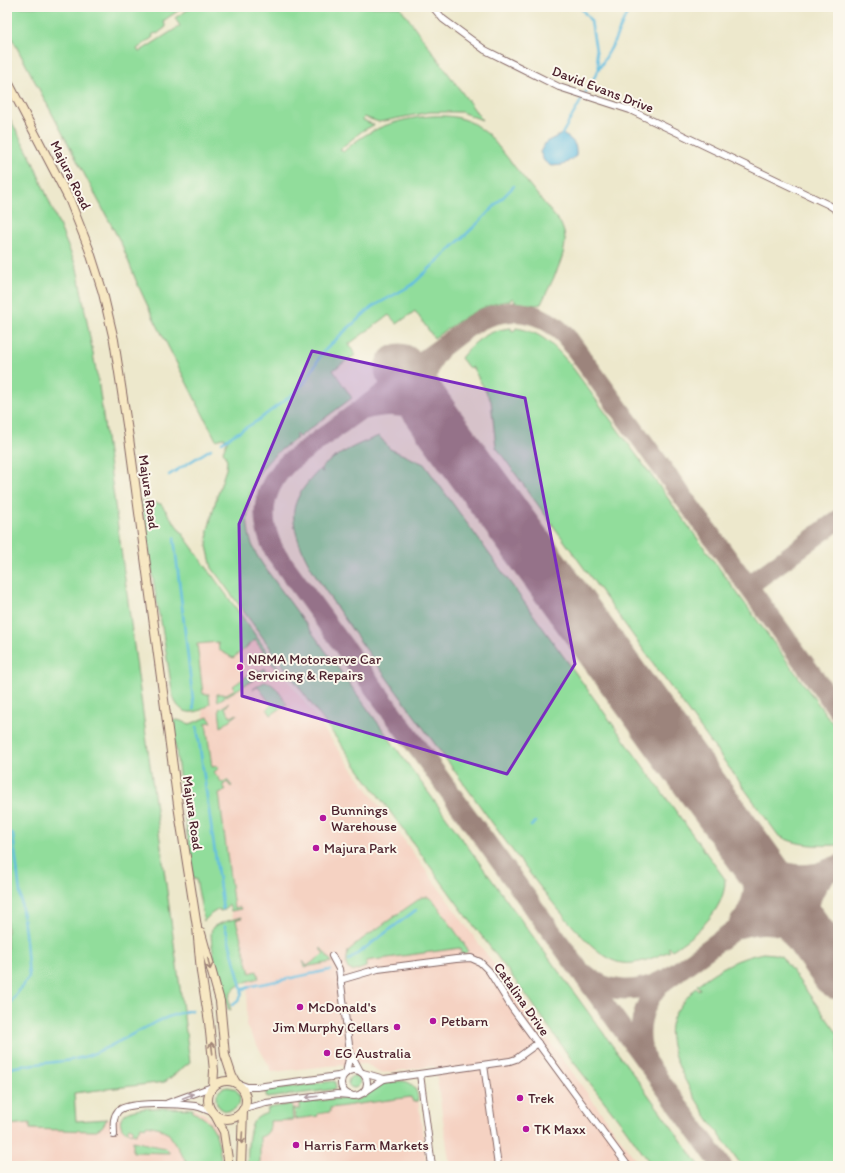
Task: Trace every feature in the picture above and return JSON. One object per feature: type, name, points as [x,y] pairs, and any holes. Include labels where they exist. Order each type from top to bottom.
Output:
[{"type":"main road","name":"Majura Road","points":[[7,80],[70,201],[89,249],[108,311],[129,438],[179,812],[197,927],[201,972],[209,1022],[214,1071],[213,1087]]},
{"type":"main road","name":"Majura Road","points":[[197,927],[203,940],[219,998],[225,1055],[232,1076],[238,1083]]},
{"type":"main road","points":[[229,1166],[224,1132],[219,1120],[209,1107],[208,1098],[213,1087],[217,1083],[224,1081],[238,1083],[246,1094],[246,1102],[243,1110],[240,1166]]},
{"type":"main road","points":[[213,1113],[222,1118],[229,1119],[236,1117],[243,1110]]},
{"type":"street","name":"David Evans Drive","points":[[433,7],[443,20],[485,50],[559,87],[630,110],[829,205],[838,211]]},
{"type":"street","points":[[332,956],[338,966],[350,1052],[345,1074],[342,1079],[342,1086],[344,1091],[350,1095]]},
{"type":"street","name":"Catalina Drive","points":[[340,980],[362,973],[386,968],[456,959],[474,959],[480,962],[487,969],[512,1008],[628,1166]]},
{"type":"street","points":[[243,1110],[266,1103],[337,1094],[356,1096],[384,1079],[512,1061],[538,1043]]},
{"type":"street","points":[[350,1052],[361,1072],[366,1077],[366,1088],[363,1092]]},
{"type":"street","points":[[484,1065],[498,1166]]},
{"type":"street","points":[[238,1083],[247,1087],[257,1087],[338,1076],[353,1070],[384,1079]]},
{"type":"street","points":[[420,1074],[432,1166]]},
{"type":"street","points":[[163,1104],[213,1087]]},
{"type":"street","points":[[114,1135],[114,1118],[116,1114],[122,1108],[131,1106],[163,1104],[195,1106],[213,1113]]},
{"type":"highlighted area","points":[[312,351],[525,398],[575,664],[507,774],[242,696],[239,524]]},
{"type":"shaded area","name":"Majura Park","points":[[246,622],[640,1166],[450,1166],[435,1066],[382,1073],[366,1064],[271,1072],[271,1069],[246,1026],[248,981],[231,911],[195,644],[218,641]]},
{"type":"shaded area","points":[[399,1081],[408,1082],[417,1090],[427,1166],[247,1166],[251,1126],[259,1117],[267,1113],[268,1108],[340,1098],[353,1100],[359,1099],[367,1095],[372,1088],[382,1083]]},
{"type":"shaded area","points":[[175,1107],[197,1110],[205,1114],[212,1121],[218,1130],[220,1138],[222,1166],[7,1166],[7,1125],[121,1118],[126,1113],[134,1110]]},
{"type":"green space","points":[[7,7],[184,7],[163,21],[166,27],[157,34],[152,35],[153,37],[137,49],[139,52],[180,26],[175,18],[192,7],[400,7],[482,120],[461,112],[430,112],[379,122],[364,117],[363,120],[374,125],[362,131],[340,149],[343,152],[357,140],[369,133],[393,123],[405,120],[430,116],[442,116],[467,120],[489,135],[561,224],[565,237],[563,254],[541,304],[536,305],[515,302],[513,298],[510,301],[489,306],[470,314],[434,338],[415,311],[397,324],[389,315],[349,344],[355,355],[333,370],[352,398],[299,437],[296,434],[295,435],[297,438],[269,460],[254,482],[248,505],[248,528],[250,539],[263,565],[700,1166],[652,1166],[622,1124],[571,1059],[530,1000],[462,910],[212,568],[207,546],[208,530],[226,469],[227,460],[223,451],[228,439],[223,438],[216,440],[151,313],[122,245],[7,29]]},
{"type":"green space","points":[[7,113],[32,160],[77,268],[99,386],[190,1062],[165,1082],[74,1093],[76,1121],[107,1119],[102,1127],[94,1131],[30,1129],[30,1123],[7,1125]]},
{"type":"green space","points":[[511,328],[512,331],[516,328],[540,336],[552,345],[570,364],[838,731],[838,845],[799,843],[785,839],[778,835],[496,447],[491,401],[472,367],[469,368],[461,358],[471,346],[483,337],[496,331]]},
{"type":"green space","points":[[379,436],[390,449],[424,464],[725,879],[721,901],[715,911],[700,929],[672,950],[669,947],[668,948],[670,951],[641,962],[619,962],[612,960],[598,951],[580,934],[549,898],[509,846],[363,646],[313,572],[303,552],[296,531],[294,513],[297,499],[310,480],[320,469],[323,472],[321,468],[334,458],[348,449]]},
{"type":"green space","points":[[141,500],[161,504],[279,668],[277,670],[255,640],[233,658],[219,650],[218,642],[197,644],[203,694],[209,694],[210,704],[199,711],[188,712],[184,710],[179,707],[173,696]]},
{"type":"green space","points":[[265,668],[265,673],[218,701],[217,700],[217,694],[223,694],[223,696],[235,689],[233,686],[257,669],[259,672]]},
{"type":"green space","points":[[264,682],[275,687],[287,704],[271,715],[267,709],[272,705],[258,687],[253,689]]},
{"type":"green space","points":[[229,703],[225,708],[231,717],[237,715],[221,727],[219,709]]},
{"type":"green space","points":[[208,717],[212,722],[206,723],[212,767],[218,766],[219,768],[214,772],[222,783],[227,780],[232,786],[231,787],[227,782],[223,785],[226,790],[219,793],[234,908],[240,907],[241,909],[231,911],[229,905],[225,910],[220,911],[219,909],[211,914],[204,921],[196,879],[193,879],[172,721],[178,720],[190,724]]},
{"type":"green space","points":[[422,897],[428,897],[434,901],[467,948],[468,951],[466,953],[461,954],[460,948],[366,961],[366,967],[355,971],[348,969],[346,964],[348,951],[361,940]]},
{"type":"green space","points":[[242,917],[236,920],[250,973],[257,971],[259,978],[244,983],[232,991],[229,1000],[231,1010],[228,1009],[216,966],[211,933],[213,927]]},
{"type":"green space","points":[[321,948],[332,962],[305,967],[303,961],[307,966],[324,954],[320,949]]},
{"type":"green space","points":[[763,953],[781,956],[838,1034],[838,1166],[742,1166],[694,1096],[683,1076],[675,1056],[671,1037],[672,1021],[679,1007],[696,987],[698,990],[700,989],[697,985],[728,965]]},
{"type":"green space","points":[[354,1076],[358,1078],[360,1082],[358,1086],[354,1088],[350,1086],[348,1082],[350,1078]]},
{"type":"green space","points":[[335,1081],[336,1089],[267,1098],[265,1090]]},
{"type":"green space","points":[[399,1081],[407,1082],[413,1086],[417,1093],[418,1101],[413,1102],[411,1097],[330,1108],[330,1112],[317,1114],[318,1116],[295,1119],[294,1109],[300,1109],[300,1103],[341,1098],[352,1100],[359,1099],[367,1095],[372,1088],[382,1083]]},
{"type":"green space","points":[[228,1087],[236,1091],[240,1099],[236,1107],[228,1111],[220,1107],[216,1099],[220,1091]]},
{"type":"green space","points":[[292,1104],[293,1120],[270,1121],[268,1131],[265,1135],[260,1137],[260,1166],[247,1166],[249,1137],[254,1121],[258,1117],[267,1113],[268,1108]]},
{"type":"green space","points":[[147,1108],[193,1109],[192,1112],[208,1121],[216,1134],[222,1166],[189,1166],[169,1134],[161,1130],[161,1128],[147,1125],[146,1127],[141,1126],[136,1134],[131,1133],[122,1128],[121,1119],[124,1114],[131,1111]],"holes":[[[130,1127],[134,1130],[131,1133],[127,1129]]]},
{"type":"green space","points":[[133,1141],[165,1148],[170,1153],[133,1152]]},
{"type":"water","points":[[562,134],[574,142],[576,156],[563,165],[551,166],[544,161],[540,152],[546,142]]},
{"type":"waterway","points":[[580,7],[591,21],[599,68]]},
{"type":"waterway","points":[[562,134],[611,48],[630,7]]},
{"type":"waterway","points":[[222,442],[257,421],[293,394],[306,381],[322,353],[345,331],[372,307],[412,285],[477,224],[514,186]]},
{"type":"waterway","points":[[169,475],[211,449]]},
{"type":"waterway","points":[[174,538],[194,709]]},
{"type":"waterway","points":[[197,727],[223,909]]},
{"type":"waterway","points":[[531,826],[536,822]]},
{"type":"waterway","points":[[7,829],[13,835],[29,977],[7,1007]]},
{"type":"waterway","points":[[349,960],[416,910]]},
{"type":"waterway","points":[[225,926],[242,990]]},
{"type":"waterway","points":[[232,1005],[237,1003],[240,999],[242,990],[252,986],[330,970]]},
{"type":"waterway","points":[[7,1069],[71,1060],[92,1054],[166,1018],[178,1013],[192,1010]]},
{"type":"taxiway","points":[[404,374],[473,324],[499,314],[511,312],[536,316],[559,330],[569,340],[838,710]]},
{"type":"taxiway","points":[[437,422],[427,394],[426,385],[429,367],[440,350]]},
{"type":"taxiway","points":[[405,377],[289,462],[280,472],[273,482],[265,504],[264,515],[269,539],[275,552],[722,1166]]},
{"type":"taxiway","points":[[363,410],[390,406],[412,410],[432,422],[451,441]]},
{"type":"taxiway","points":[[748,586],[838,520]]},
{"type":"taxiway","points":[[709,796],[740,840],[748,856],[753,873],[754,890],[749,906],[739,923]]},
{"type":"taxiway","points":[[745,845],[751,853],[767,865],[776,869],[795,874],[815,873]]},
{"type":"taxiway","points":[[645,1057],[641,1038],[642,1020],[644,1010],[659,985],[794,886],[822,871],[838,865]]},
{"type":"taxiway","points":[[818,947],[812,933],[810,923],[809,912],[811,898],[818,885],[832,870]]},
{"type":"taxiway","points":[[740,928],[765,924],[788,928],[809,940],[827,959]]},
{"type":"taxiway","points":[[585,974],[594,981],[603,985],[623,989],[643,987],[663,980]]},
{"type":"runway","points":[[400,369],[838,974]]},
{"type":"place","name":"NRMA Motorserve Car Servicing & Repairs","points":[[240,667]]},
{"type":"place","name":"Bunnings Warehouse","points":[[323,818]]},
{"type":"place","name":"Majura Park","points":[[316,848]]},
{"type":"place","name":"McDonald's","points":[[300,1007]]},
{"type":"place","name":"Petbarn","points":[[433,1021]]},
{"type":"place","name":"Jim Murphy Cellars","points":[[397,1027]]},
{"type":"place","name":"EG Australia","points":[[327,1053]]},
{"type":"place","name":"Trek","points":[[520,1098]]},
{"type":"place","name":"TK Maxx","points":[[526,1129]]},
{"type":"place","name":"Harris Farm Markets","points":[[296,1145]]}]
